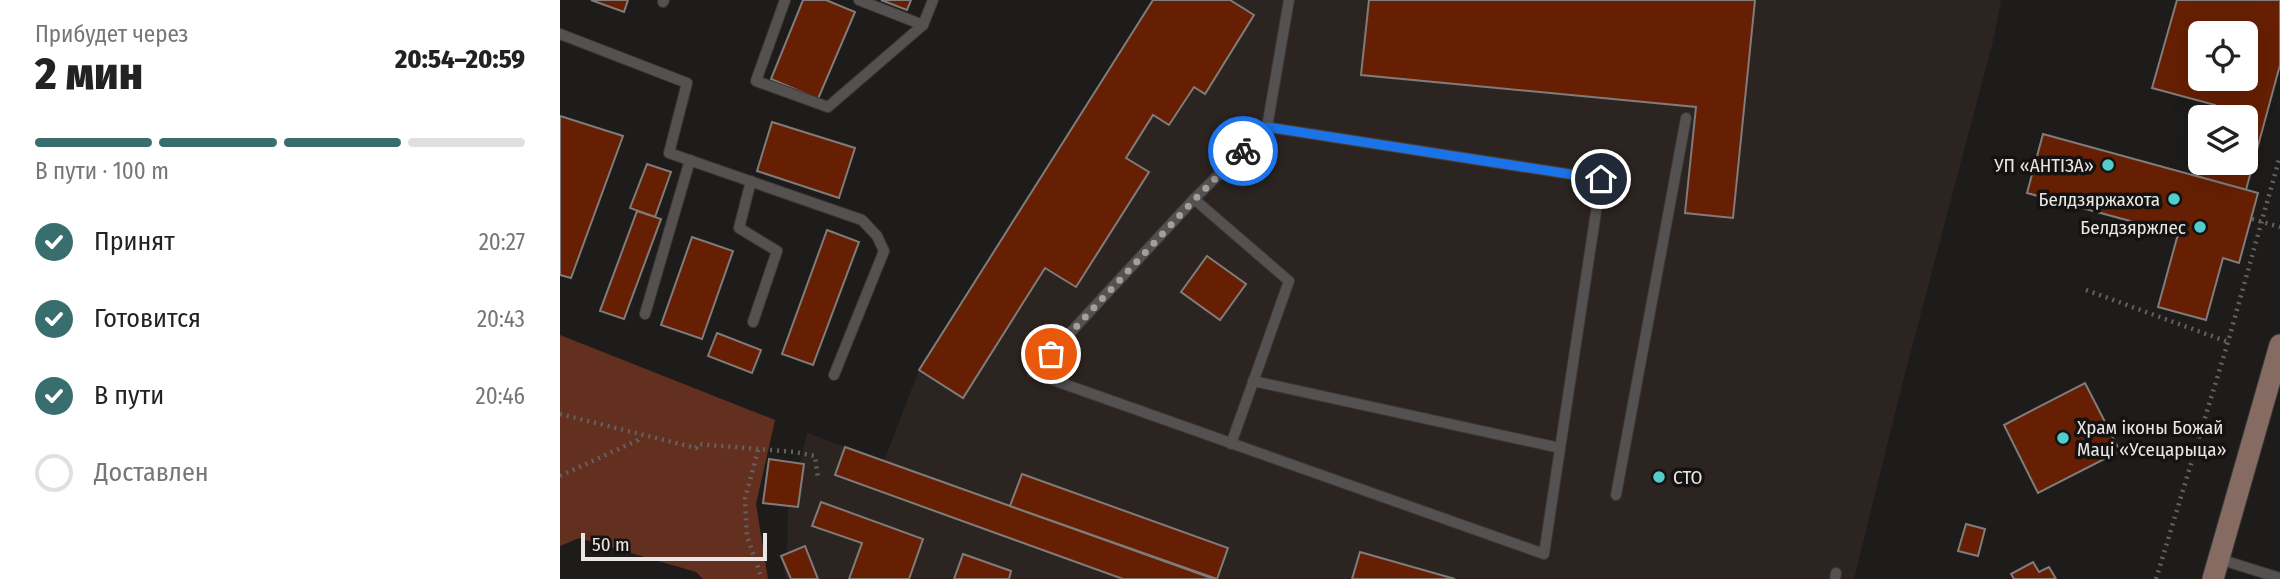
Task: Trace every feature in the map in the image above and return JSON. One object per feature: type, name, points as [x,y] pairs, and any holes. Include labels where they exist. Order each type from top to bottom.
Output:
[{"type":"main road","points":[[2216,569],[2280,345]]},
{"type":"lane","points":[[785,0],[756,82],[828,107],[923,25],[933,0]]},
{"type":"lane","points":[[859,0],[923,25]]},
{"type":"lane","points":[[1267,127],[1601,179],[1544,554],[1033,373],[1195,199],[1267,127],[1289,0]]},
{"type":"lane","points":[[560,34],[687,83],[669,153],[862,220],[877,236],[884,251],[834,375]]},
{"type":"lane","points":[[1616,495],[1686,118]]},
{"type":"lane","points":[[645,314],[690,160]]},
{"type":"lane","points":[[751,181],[739,228],[777,251],[753,322]]},
{"type":"lane","points":[[1195,199],[1289,282],[1231,443]]},
{"type":"lane","points":[[1253,381],[1560,448]]},
{"type":"lane","points":[[2216,569],[2280,578]]},
{"type":"path","points":[[2156,579],[2228,342],[2280,156]]},
{"type":"path","points":[[2252,219],[2280,227]]},
{"type":"path","points":[[2086,290],[2228,342]]},
{"type":"path","points":[[560,414],[696,448],[698,444],[795,452],[815,457],[818,479]]},
{"type":"path","points":[[560,476],[638,440],[640,435]]},
{"type":"path","points":[[758,450],[745,499],[747,536],[762,579]]},
{"type":"shaded area","points":[[1153,0],[2001,0],[1994,37],[1854,579],[786,579],[781,556],[787,553],[788,506],[763,503],[769,459],[800,463],[807,433],[884,461],[919,370]]},
{"type":"shaded area","points":[[560,335],[775,420],[756,504],[768,579],[703,579],[696,572],[579,538],[560,546]]},
{"type":"building","points":[[591,0],[628,0],[624,12]]},
{"type":"building","points":[[803,0],[826,0],[855,12],[818,99],[771,79]]},
{"type":"building","points":[[881,0],[911,0],[907,10]]},
{"type":"building","points":[[1153,0],[1230,0],[1254,15],[1205,94],[1194,87],[1169,125],[1153,115],[1126,158],[1149,172],[1076,287],[1045,268],[963,398],[919,370]]},
{"type":"building","points":[[1369,0],[1755,0],[1733,218],[1685,213],[1696,107],[1361,75]]},
{"type":"building","points":[[2177,0],[2280,0],[2280,65],[2258,146],[2258,105],[2215,105],[2152,88]]},
{"type":"building","points":[[560,116],[623,136],[571,278],[560,275]]},
{"type":"building","points":[[772,122],[855,148],[839,198],[757,171]]},
{"type":"building","name":"Белдзяржлес","points":[[2043,134],[2258,193],[2239,263],[2223,258],[2206,320],[2158,307],[2178,234],[2027,193]]},
{"type":"building","points":[[647,164],[671,172],[655,217],[630,208]]},
{"type":"building","points":[[2196,175],[2250,175],[2246,190]]},
{"type":"building","points":[[637,211],[661,219],[624,319],[600,311]]},
{"type":"building","points":[[827,230],[859,242],[813,365],[782,354]]},
{"type":"building","points":[[692,237],[733,251],[702,339],[661,325]]},
{"type":"building","points":[[1207,256],[1246,284],[1220,320],[1181,292]]},
{"type":"building","points":[[717,333],[761,350],[752,373],[708,356]]},
{"type":"building","points":[[2085,383],[2120,451],[2038,493],[2004,425]]},
{"type":"building","points":[[845,447],[1214,579],[1123,579],[835,475]]},
{"type":"building","points":[[769,459],[804,464],[798,507],[763,503]]},
{"type":"building","points":[[1022,474],[1228,548],[1217,579],[1010,506]]},
{"type":"building","points":[[821,502],[923,539],[909,579],[849,579],[862,543],[812,526]]},
{"type":"building","points":[[1966,524],[1985,529],[1978,556],[1958,551]]},
{"type":"building","points":[[805,546],[818,579],[791,579],[781,556]]},
{"type":"building","points":[[1360,552],[1455,579],[1352,579]]},
{"type":"building","points":[[963,554],[1011,571],[1009,579],[954,579]]},
{"type":"building","points":[[2033,562],[2039,572],[2049,567],[2056,579],[2014,579],[2011,574]]},
{"type":"way so far","points":[[1051,354],[1243,151]]},
{"type":"place","name":"УП «АНТIЗА»","points":[[2108,165]]},
{"type":"place","name":"Белдзяржахота","points":[[2174,199]]},
{"type":"place","name":"Белдзяржлес","points":[[2200,227]]},
{"type":"place","name":"Храм іконы Божай Маці «Усецарыца»","points":[[2063,438]]},
{"type":"place","name":"СТО","points":[[1659,477]]},
{"type":"route","points":[[1243,151],[1267,127],[1601,179]]}]
